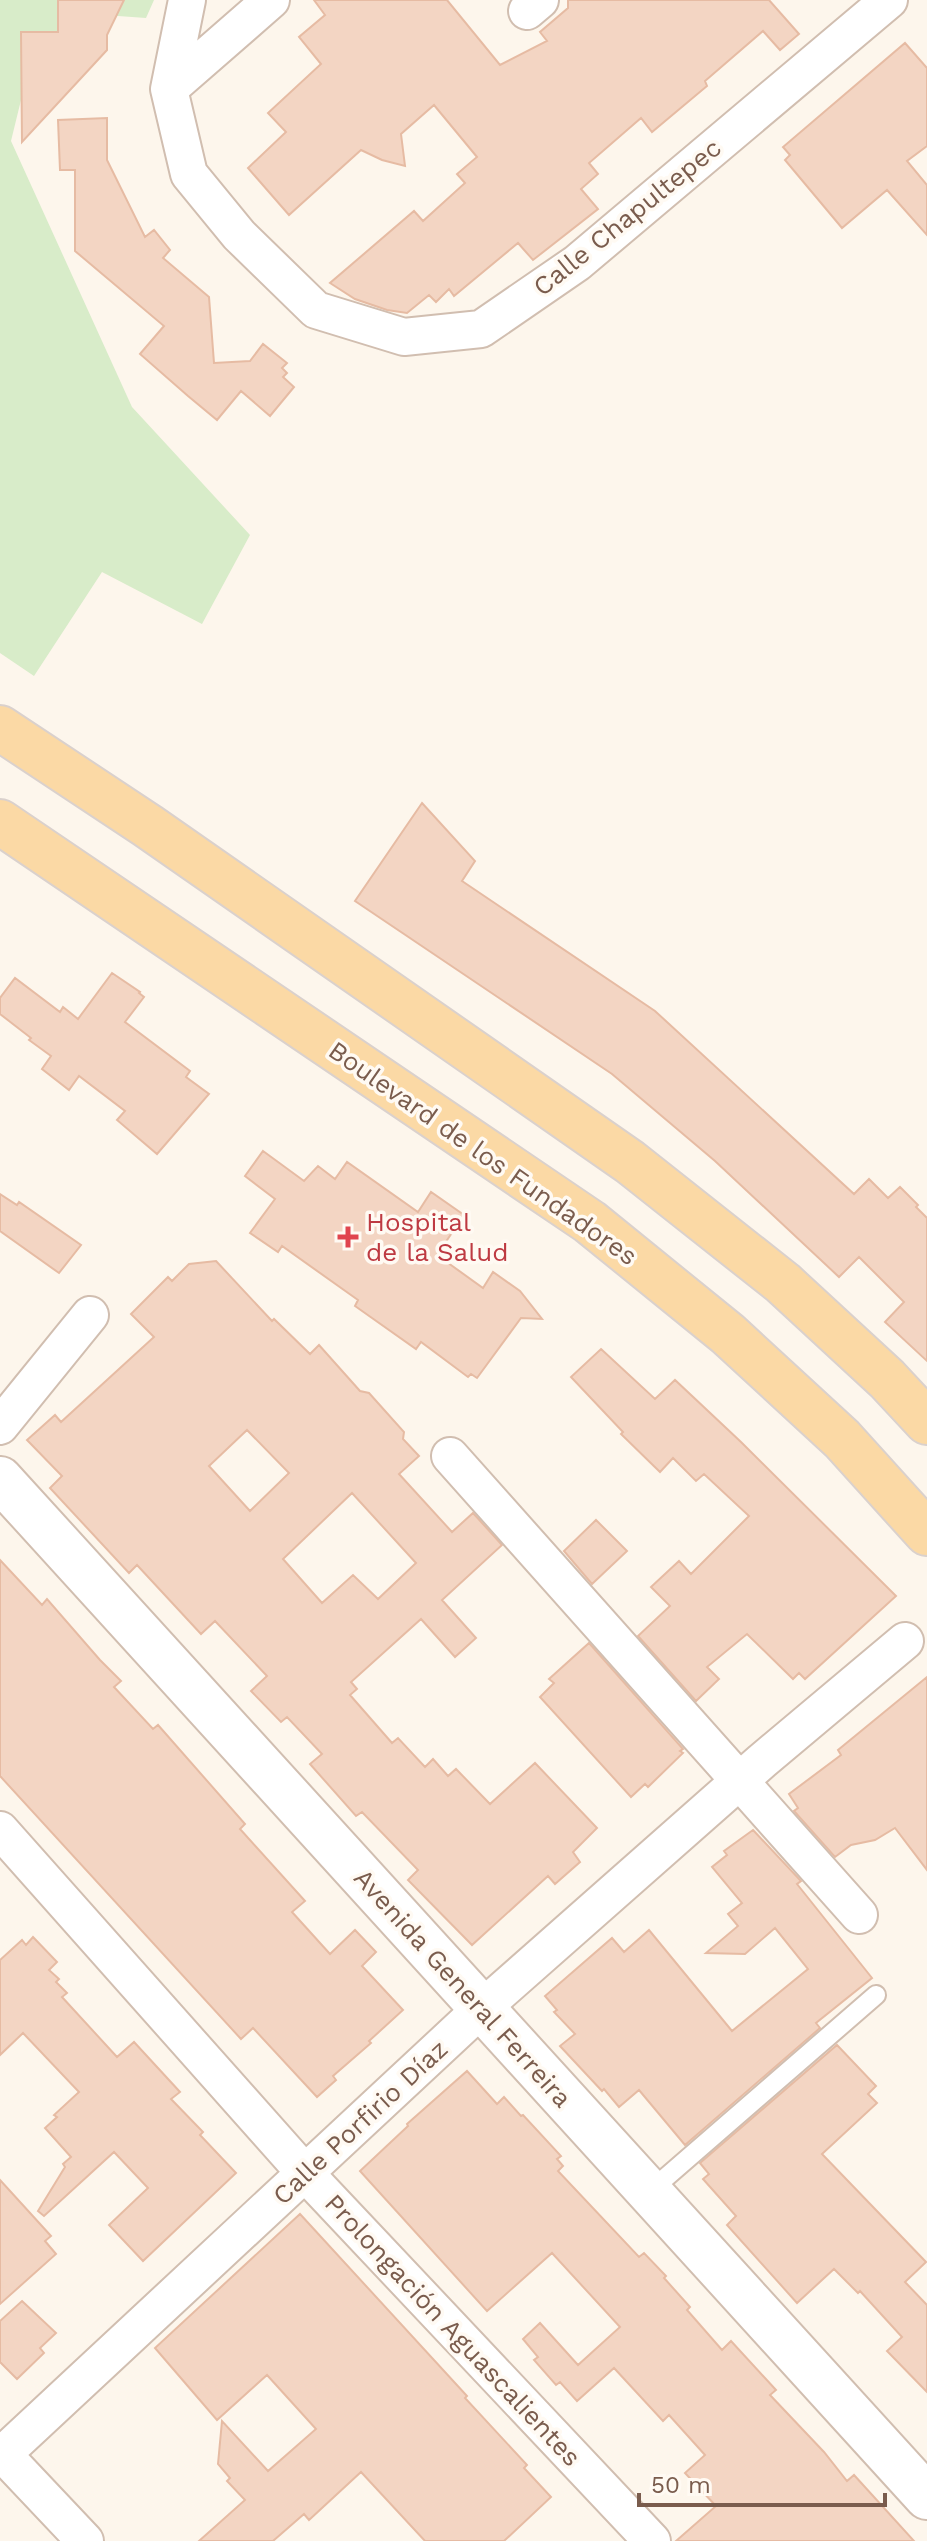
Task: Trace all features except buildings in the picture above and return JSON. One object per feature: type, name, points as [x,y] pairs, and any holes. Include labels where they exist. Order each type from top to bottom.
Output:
[{"type":"main road","points":[[0,728],[148,826],[630,1162],[783,1283],[887,1379],[927,1422]]},
{"type":"main road","name":"Boulevard de los Fundadores","points":[[0,822],[590,1222],[728,1334],[830,1428],[927,1533]]},
{"type":"street","points":[[169,89],[187,0]]},
{"type":"street","points":[[169,89],[271,0]]},
{"type":"street","name":"Calle Chapultepec","points":[[169,89],[189,174],[239,235],[316,310],[404,337],[481,329],[577,263],[889,0]]},
{"type":"street","points":[[0,1426],[90,1315]]},
{"type":"street","points":[[450,1456],[859,1915]]},
{"type":"street","name":"Avenida General Ferreira","points":[[0,1479],[927,2497]]},
{"type":"street","name":"Calle Porfirio Díaz","points":[[1,2452],[481,2009],[738,1781],[905,1641]]},
{"type":"street","name":"Prolongación Aguascalientes","points":[[0,1830],[305,2173],[652,2541]]},
{"type":"street","points":[[1,2452],[85,2541]]},
{"type":"lane","points":[[649,2192],[876,1995]]},
{"type":"green space","points":[[0,0],[154,0],[146,18],[90,14],[31,59],[11,141],[132,407],[250,535],[202,624],[102,572],[34,676],[0,653]]},
{"type":"place","name":"Hospital de la Salud","points":[[348,1237]]}]
